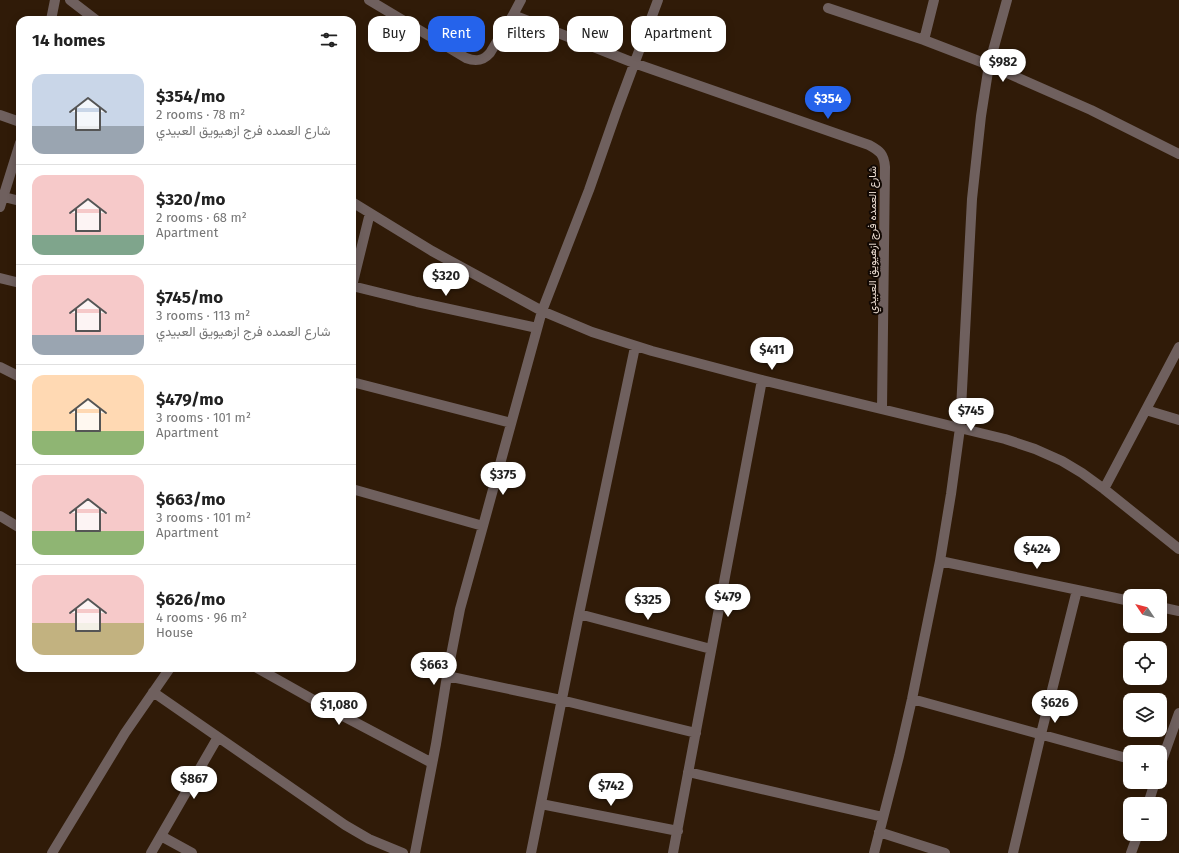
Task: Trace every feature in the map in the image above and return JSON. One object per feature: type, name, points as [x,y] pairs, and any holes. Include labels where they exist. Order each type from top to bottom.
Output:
[{"type":"street","points":[[52,16],[55,0]]},
{"type":"street","points":[[70,0],[91,16]]},
{"type":"street","points":[[369,0],[472,61],[479,61],[486,58],[521,0]]},
{"type":"street","points":[[415,853],[460,609],[536,328],[589,190],[658,0]]},
{"type":"street","points":[[924,40],[934,0]]},
{"type":"street","points":[[874,853],[900,756],[940,561],[951,494],[960,428],[972,199],[981,116],[990,65],[1007,0]]},
{"type":"street","points":[[828,8],[924,40],[990,65],[1091,110],[1179,154]]},
{"type":"street","name":"شارع العمده فرج ازهيويق العبيدي","points":[[513,15],[634,63],[869,145],[880,153],[884,159],[885,167],[882,409]]},
{"type":"street","points":[[0,115],[16,121]]},
{"type":"street","points":[[0,207],[16,156]]},
{"type":"street","points":[[4,197],[16,200]]},
{"type":"street","points":[[356,204],[432,251],[542,311],[592,332],[636,347],[762,380],[1005,439],[1035,449],[1082,472],[1179,549]]},
{"type":"street","points":[[356,270],[370,213]]},
{"type":"street","points":[[0,278],[16,282]]},
{"type":"street","points":[[356,287],[536,328]]},
{"type":"street","points":[[531,853],[561,700],[636,347]]},
{"type":"street","points":[[1104,489],[1179,347]]},
{"type":"street","points":[[0,367],[16,375]]},
{"type":"street","points":[[673,853],[762,380]]},
{"type":"street","points":[[356,383],[511,423]]},
{"type":"street","points":[[1146,410],[1179,420]]},
{"type":"street","points":[[356,490],[483,526]]},
{"type":"street","points":[[0,516],[16,526]]},
{"type":"street","points":[[940,561],[1123,600]]},
{"type":"street","points":[[1013,853],[1077,590]]},
{"type":"street","points":[[1167,609],[1179,612]]},
{"type":"street","points":[[579,614],[711,649]]},
{"type":"street","points":[[52,853],[125,733],[167,672]]},
{"type":"street","points":[[264,672],[328,708],[432,763]]},
{"type":"street","points":[[447,676],[561,700],[696,733]]},
{"type":"street","points":[[153,692],[346,825],[370,839],[403,853]]},
{"type":"street","points":[[912,699],[1123,757]]},
{"type":"street","points":[[1167,746],[1179,713]]},
{"type":"street","points":[[151,853],[218,737]]},
{"type":"street","points":[[688,772],[883,817]]},
{"type":"street","points":[[541,804],[678,831]]},
{"type":"street","points":[[879,832],[944,853]]},
{"type":"street","points":[[161,836],[192,853]]},
{"type":"street","points":[[1132,853],[1136,841]]}]
